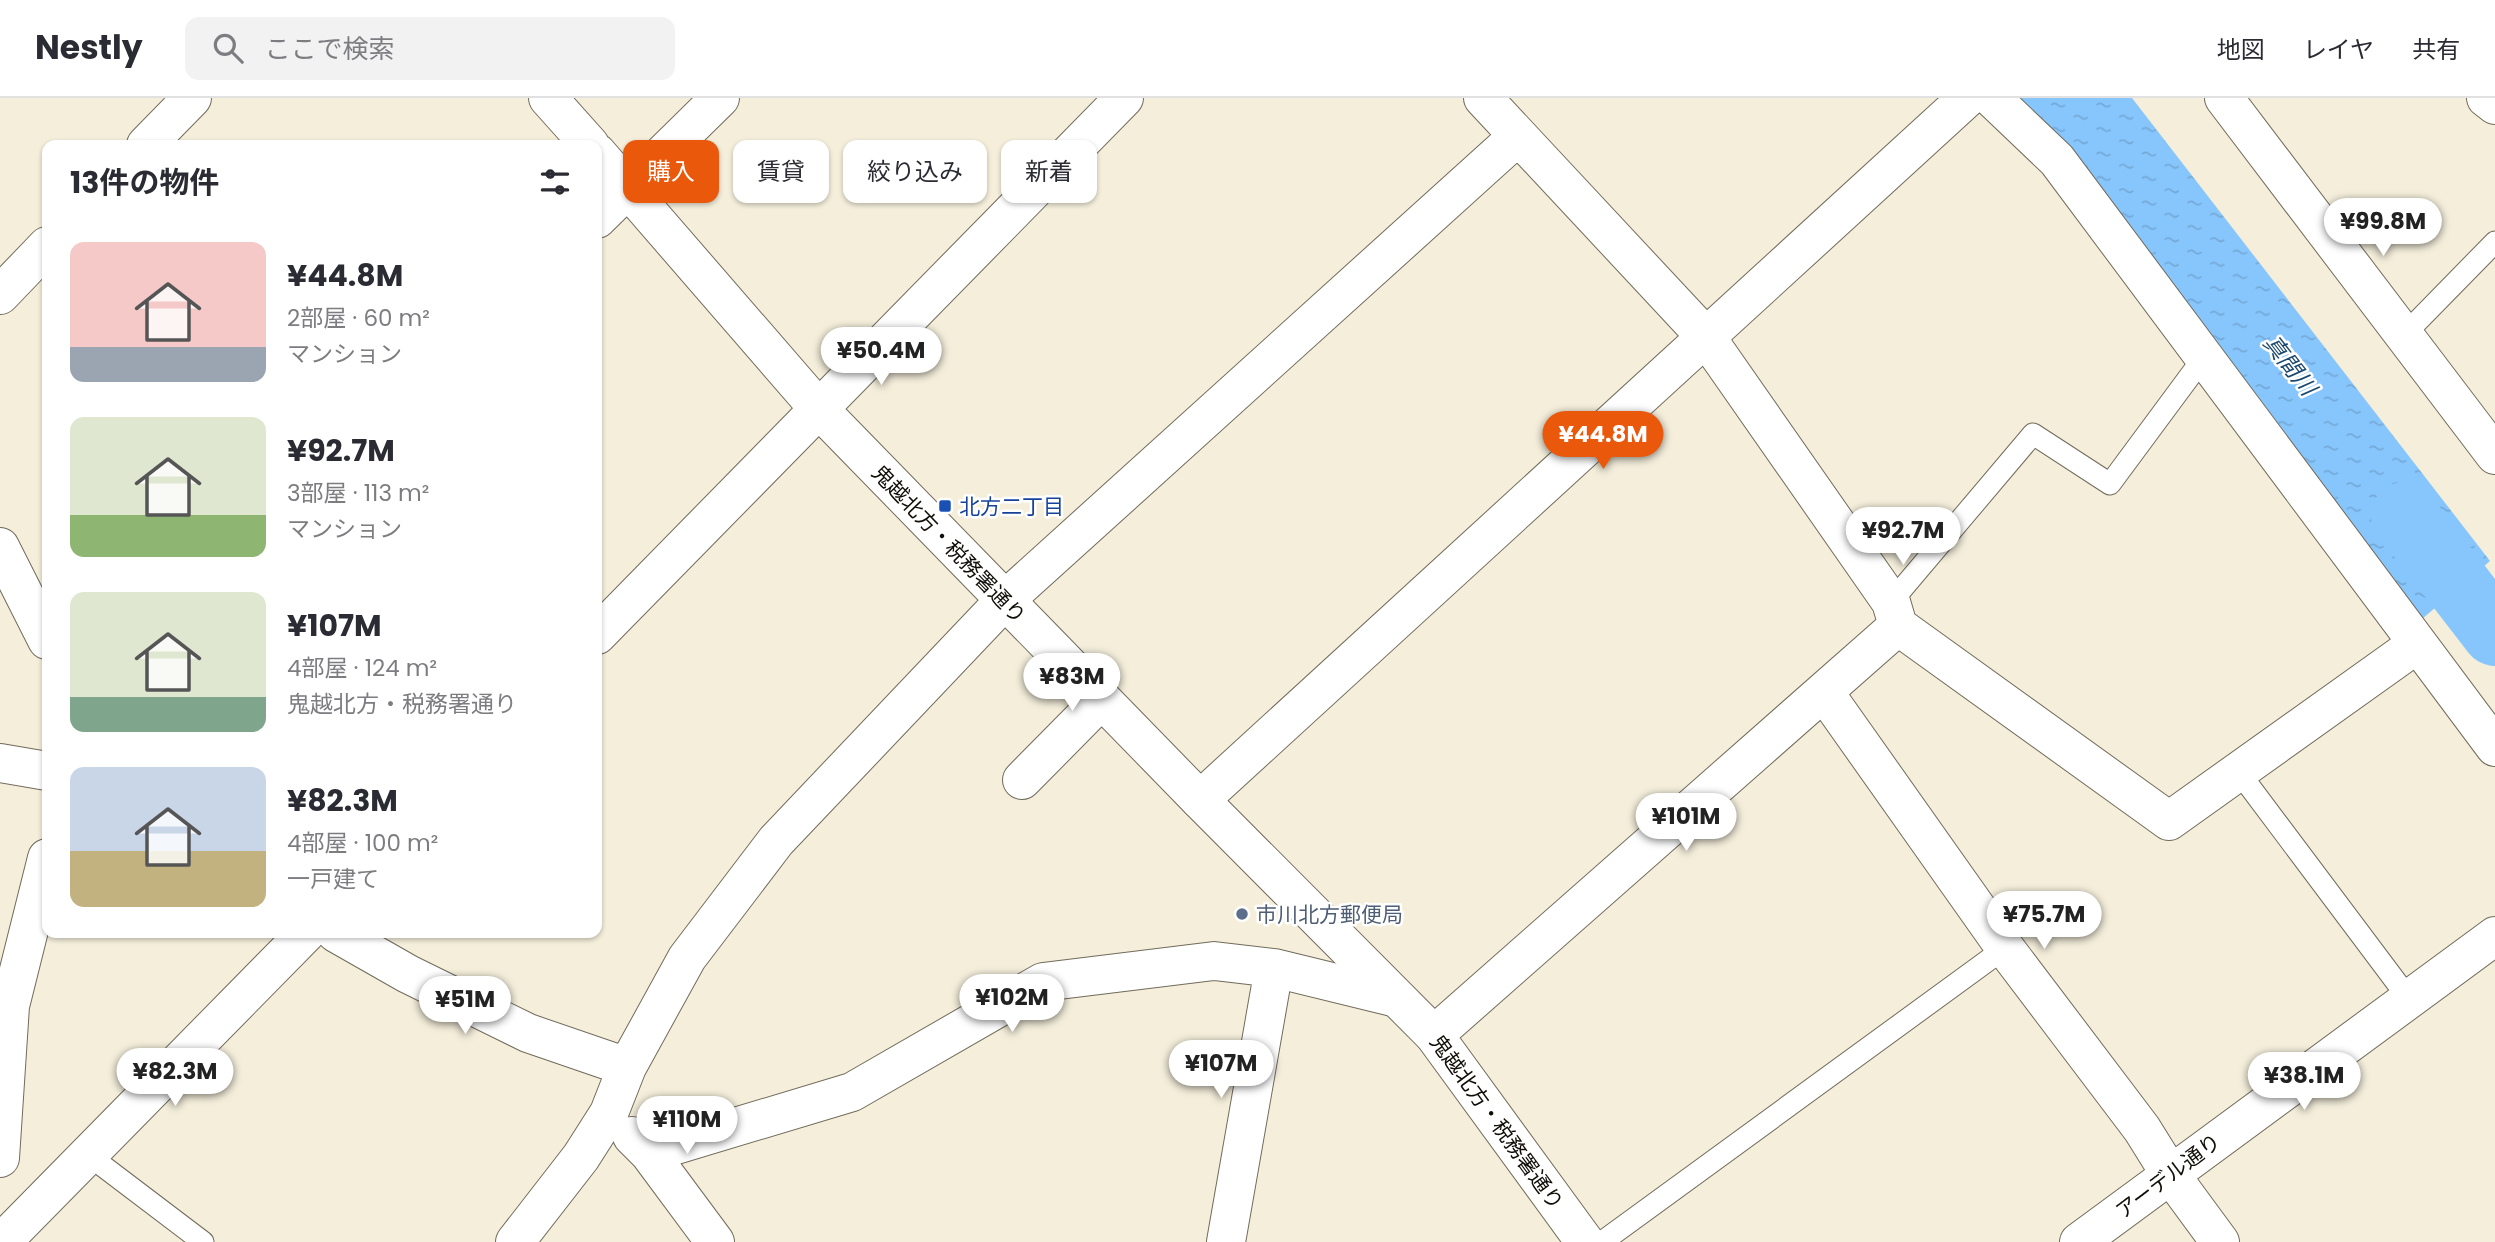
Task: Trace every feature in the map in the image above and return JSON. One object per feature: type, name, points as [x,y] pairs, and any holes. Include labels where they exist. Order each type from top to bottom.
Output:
[{"type":"street","points":[[151,140],[192,98]]},
{"type":"street","points":[[548,98],[586,140]]},
{"type":"street","points":[[678,140],[720,98]]},
{"type":"street","points":[[602,630],[1124,98]]},
{"type":"street","points":[[1482,98],[1706,337],[1894,614],[2169,821],[2417,644]]},
{"type":"street","points":[[1200,800],[1967,98]]},
{"type":"street","points":[[1992,98],[2057,160],[2495,747]]},
{"type":"street","points":[[2224,98],[2495,455]]},
{"type":"street","points":[[2486,98],[2495,105]]},
{"type":"street","points":[[516,1242],[581,1157],[609,1112],[627,1067],[687,958],[776,841],[1004,601],[1517,137]]},
{"type":"street","name":"鬼越北方・税務署通り","points":[[602,159],[623,182]]},
{"type":"street","points":[[602,214],[623,195]]},
{"type":"street","name":"鬼越北方・税務署通り","points":[[641,203],[818,408],[1101,700],[1434,1035],[1585,1242]]},
{"type":"street","points":[[0,295],[42,251]]},
{"type":"street","points":[[0,547],[42,630]]},
{"type":"street","points":[[1434,1035],[1824,692],[1894,614]]},
{"type":"street","points":[[1824,692],[2005,948],[2142,1129],[2170,1174],[2220,1242]]},
{"type":"street","points":[[1022,780],[1101,700]]},
{"type":"street","points":[[0,763],[42,770]]},
{"type":"street","points":[[0,1158],[6,993],[42,874]]},
{"type":"street","name":"アーデル通り","points":[[2079,1242],[2495,936]]},
{"type":"street","points":[[2,1242],[301,938]]},
{"type":"street","points":[[345,938],[408,974],[528,1032],[627,1067]]},
{"type":"street","points":[[649,1153],[852,1092],[1044,982],[1214,961],[1274,968],[1393,996]]},
{"type":"street","points":[[1226,1242],[1274,968]]},
{"type":"street","points":[[609,1112],[649,1153],[715,1242]]},
{"type":"lane","points":[[2403,335],[2495,242]]},
{"type":"lane","points":[[1894,614],[2033,434],[2110,484],[2204,357]]},
{"type":"lane","points":[[2238,771],[2409,999]]},
{"type":"lane","points":[[1602,1242],[2005,948]]},
{"type":"lane","points":[[87,1154],[203,1242]]},
{"type":"water","points":[[2017,98],[2132,98],[2490,561],[2422,619]]},
{"type":"waterway","name":"真間川","points":[[2404,515],[2495,633]]},
{"type":"place","name":"北方二丁目","points":[[945,506]]},
{"type":"place","name":"市川北方郵便局","points":[[1242,914]]}]
